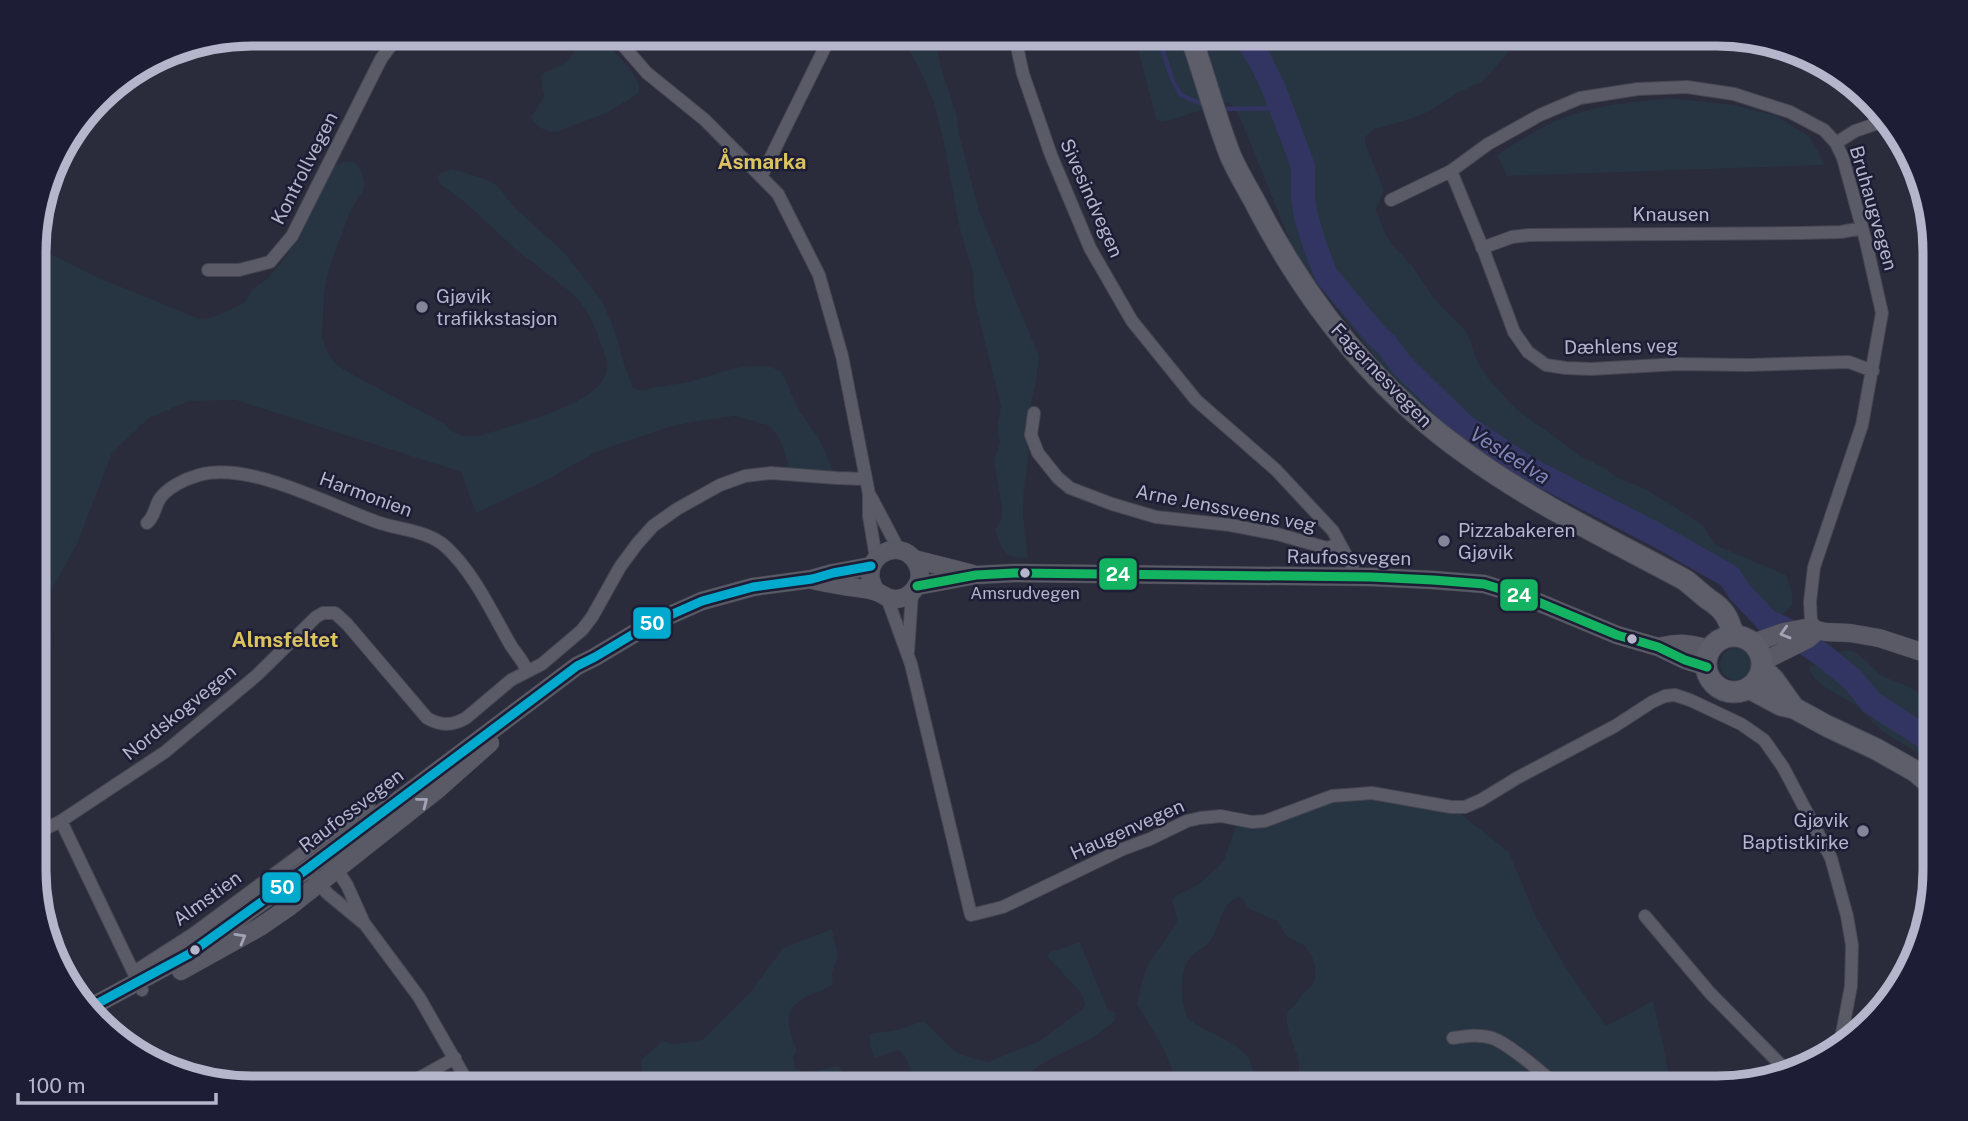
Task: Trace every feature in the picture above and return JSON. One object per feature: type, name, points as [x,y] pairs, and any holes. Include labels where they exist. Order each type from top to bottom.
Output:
[{"type":"main road","name":"Fagernesvegen","points":[[1195,46],[1230,154],[1269,230],[1298,278],[1345,341],[1415,413],[1463,452],[1515,487],[1685,580],[1717,603],[1728,617],[1735,653]]},
{"type":"main road","name":"Raufossvegen","points":[[98,1006],[189,954],[326,855],[566,673],[650,624],[702,601],[753,587],[812,579],[874,562],[887,551],[907,554],[976,575]]},
{"type":"main road","points":[[907,554],[920,572],[914,589]]},
{"type":"main road","points":[[874,562],[871,580],[882,594]]},
{"type":"main road","name":"Raufossvegen","points":[[812,579],[901,599],[914,589],[976,575],[1014,573],[1371,577],[1484,584],[1526,597],[1617,635],[1658,647],[1685,660],[1735,653]]},
{"type":"main road","points":[[1735,653],[1754,684],[1738,692],[1722,689],[1712,680],[1735,653],[1808,639],[1818,630],[1879,638],[1922,652]]},
{"type":"main road","points":[[1735,653],[1774,680],[1794,708]]},
{"type":"main road","name":"Raufossvegen","points":[[138,981],[187,968],[260,927],[320,884],[438,790],[595,657]]},
{"type":"main road","points":[[1749,688],[1876,749],[1922,777]]},
{"type":"street","name":"Kontrollvegen","points":[[208,270],[239,270],[270,262],[292,236],[381,59],[391,46]]},
{"type":"street","points":[[623,46],[647,73],[705,120],[778,194],[819,275],[842,356],[869,494],[874,562]]},
{"type":"street","points":[[761,177],[826,46]]},
{"type":"street","name":"Sivesindvegen","points":[[1017,46],[1023,74],[1056,167],[1090,248],[1132,321],[1196,400],[1276,470],[1333,531],[1352,566],[1354,578]]},
{"type":"street","name":"Bruhaugvegen","points":[[1391,200],[1451,171],[1488,144],[1540,115],[1580,98],[1637,89],[1687,87],[1734,94],[1790,112],[1824,130],[1836,143],[1843,159],[1882,313],[1862,425],[1814,567],[1811,621],[1818,630]]},
{"type":"street","points":[[1836,143],[1855,131],[1878,123]]},
{"type":"street","name":"Dæhlens veg","points":[[1451,171],[1514,332],[1528,352],[1546,365],[1591,369],[1679,364],[1849,362],[1873,371]]},
{"type":"street","name":"Knausen","points":[[1482,248],[1512,237],[1529,235],[1800,233],[1841,232],[1862,228]]},
{"type":"street","name":"Arne Jenssveens veg","points":[[1034,414],[1031,435],[1038,453],[1058,478],[1070,488],[1111,505],[1156,517],[1241,527],[1327,548],[1340,544]]},
{"type":"street","name":"Harmonien","points":[[147,523],[152,519],[158,501],[173,487],[198,476],[228,473],[260,478],[296,489],[376,522],[427,535],[444,545],[471,579],[527,671]]},
{"type":"street","points":[[527,671],[542,663],[582,630],[636,544],[653,526],[677,509],[720,485],[745,476],[771,473],[865,478]]},
{"type":"street","points":[[869,494],[907,554]]},
{"type":"street","points":[[908,656],[914,589]]},
{"type":"street","points":[[882,594],[908,656]]},
{"type":"street","name":"Nordskogvegen","points":[[46,828],[165,752],[257,675],[323,613],[331,612],[337,615],[427,718],[444,725],[458,723],[466,718],[511,680],[527,671]]},
{"type":"street","name":"Haugenvegen","points":[[908,656],[971,915],[1003,907],[1123,849],[1200,818],[1221,816],[1251,822],[1265,821],[1332,796],[1372,793],[1465,807],[1615,726],[1652,702],[1675,695],[1690,700],[1741,724],[1764,740],[1783,767],[1831,858],[1852,944],[1851,986],[1842,1033]]},
{"type":"street","name":"Almstien","points":[[138,981],[193,934],[369,804]]},
{"type":"street","points":[[61,821],[138,981]]},
{"type":"street","points":[[326,855],[347,885],[364,923],[419,997],[465,1076]]},
{"type":"street","points":[[307,869],[346,911],[364,923]]},
{"type":"street","points":[[1645,916],[1710,993],[1781,1065]]},
{"type":"street","points":[[1453,1038],[1483,1036],[1499,1042],[1543,1075]]},
{"type":"street","points":[[423,1076],[455,1058]]},
{"type":"shaded area","points":[[574,46],[609,46],[636,77],[639,93],[607,113],[556,132],[548,131],[538,126],[531,117],[544,97],[542,74],[563,64]]},
{"type":"shaded area","points":[[907,46],[936,46],[957,116],[959,134],[979,211],[1039,356],[1025,430],[1028,460],[1023,515],[1028,558],[1014,557],[1005,552],[995,530],[1001,520],[1002,508],[994,460],[1000,443],[997,425],[1001,407],[974,299],[973,273],[959,226],[935,106]]},
{"type":"shaded area","points":[[1137,46],[1512,46],[1482,82],[1459,92],[1428,112],[1375,129],[1365,137],[1383,188],[1376,210],[1385,233],[1433,297],[1468,334],[1478,363],[1516,409],[1581,456],[1618,478],[1646,489],[1703,525],[1716,545],[1786,575],[1792,593],[1790,608],[1781,615],[1773,616],[1750,588],[1632,511],[1572,479],[1526,483],[1512,471],[1489,460],[1455,435],[1418,403],[1380,363],[1297,259],[1241,120],[1231,104],[1225,102],[1162,122],[1156,119]]},
{"type":"shaded area","points":[[1670,98],[1734,105],[1777,116],[1810,137],[1825,165],[1507,176],[1497,155],[1540,129],[1580,112]]},
{"type":"shaded area","points":[[93,121],[87,130],[85,142],[54,195],[73,148]]},
{"type":"shaded area","points":[[348,161],[359,166],[365,183],[351,210],[329,268],[324,294],[322,337],[328,354],[346,371],[464,436],[477,436],[547,414],[583,398],[604,378],[607,365],[604,351],[583,305],[439,183],[437,177],[441,173],[453,169],[498,186],[513,206],[564,252],[602,301],[633,387],[644,390],[688,382],[747,366],[770,367],[781,371],[799,410],[820,440],[837,480],[789,481],[786,469],[788,463],[780,440],[770,426],[735,416],[669,427],[596,452],[549,479],[476,513],[461,472],[236,400],[189,401],[149,418],[112,453],[77,544],[48,596],[51,640],[46,756],[46,247],[53,255],[97,277],[200,319],[213,317],[246,301],[252,290],[267,279],[303,231],[324,179],[336,165]]},
{"type":"shaded area","points":[[1736,648],[1747,653],[1752,664],[1747,675],[1736,680],[1725,675],[1720,664],[1725,653]]},
{"type":"shaded area","points":[[1849,650],[1854,652],[1880,674],[1915,690],[1922,697],[1922,756],[1880,729],[1856,706],[1812,676],[1809,669],[1811,667]]},
{"type":"shaded area","points":[[1334,793],[1448,804],[1509,852],[1535,915],[1568,971],[1606,1026],[1653,1001],[1668,1075],[1299,1075],[1299,1062],[1288,1029],[1287,1016],[1288,1010],[1313,984],[1315,966],[1311,954],[1303,945],[1287,937],[1277,921],[1249,909],[1239,897],[1224,910],[1210,941],[1191,956],[1186,965],[1182,981],[1183,999],[1190,1021],[1235,1045],[1248,1057],[1255,1075],[1174,1075],[1159,1041],[1137,1004],[1142,981],[1148,964],[1176,924],[1172,901],[1175,896],[1199,884],[1223,862],[1237,823]]},
{"type":"shaded area","points":[[832,929],[838,956],[832,973],[833,985],[793,1007],[789,1014],[789,1023],[797,1051],[793,1057],[796,1069],[810,1072],[837,1066],[841,1069],[842,1076],[640,1076],[641,1060],[662,1041],[673,1044],[702,1040],[748,995],[783,948]]},
{"type":"shaded area","points":[[1080,942],[1108,1010],[1116,1013],[1115,1021],[1091,1039],[1025,1075],[912,1076],[908,1062],[898,1050],[875,1058],[870,1047],[870,1034],[896,1030],[924,1021],[954,1051],[988,1062],[1039,1041],[1083,1009],[1085,1004],[1080,992],[1047,956],[1051,952]]},
{"type":"waterway","points":[[1161,46],[1172,79],[1181,95],[1206,106]]},
{"type":"waterway","name":"Vesleelva","points":[[1251,46],[1274,89],[1303,166],[1306,216],[1326,275],[1401,364],[1463,425],[1529,469],[1655,534],[1729,576],[1767,621],[1783,628],[1824,656],[1852,679],[1872,703],[1922,735]]},
{"type":"waterway","points":[[1221,109],[1281,108]]},
{"type":"transit line","name":"50","points":[[96,1004],[189,954],[577,666],[650,624],[702,601],[753,587],[812,579],[871,566]]},
{"type":"transit line","name":"24","points":[[917,586],[976,575],[1014,573],[1371,577],[1484,584],[1526,597],[1617,635],[1658,647],[1707,667]]},
{"type":"place","name":"Gjøvik trafikkstasjon","points":[[422,307]]},
{"type":"place","name":"Pizzabakeren Gjøvik","points":[[1444,541]]},
{"type":"place","name":"Amsrudvegen","points":[[1025,573]]},
{"type":"place","name":"Gjøvik Baptistkirke","points":[[1863,831]]},
{"type":"district","name":"Åsmarka","points":[[762,161]]},
{"type":"district","name":"Almsfeltet","points":[[285,639]]}]
